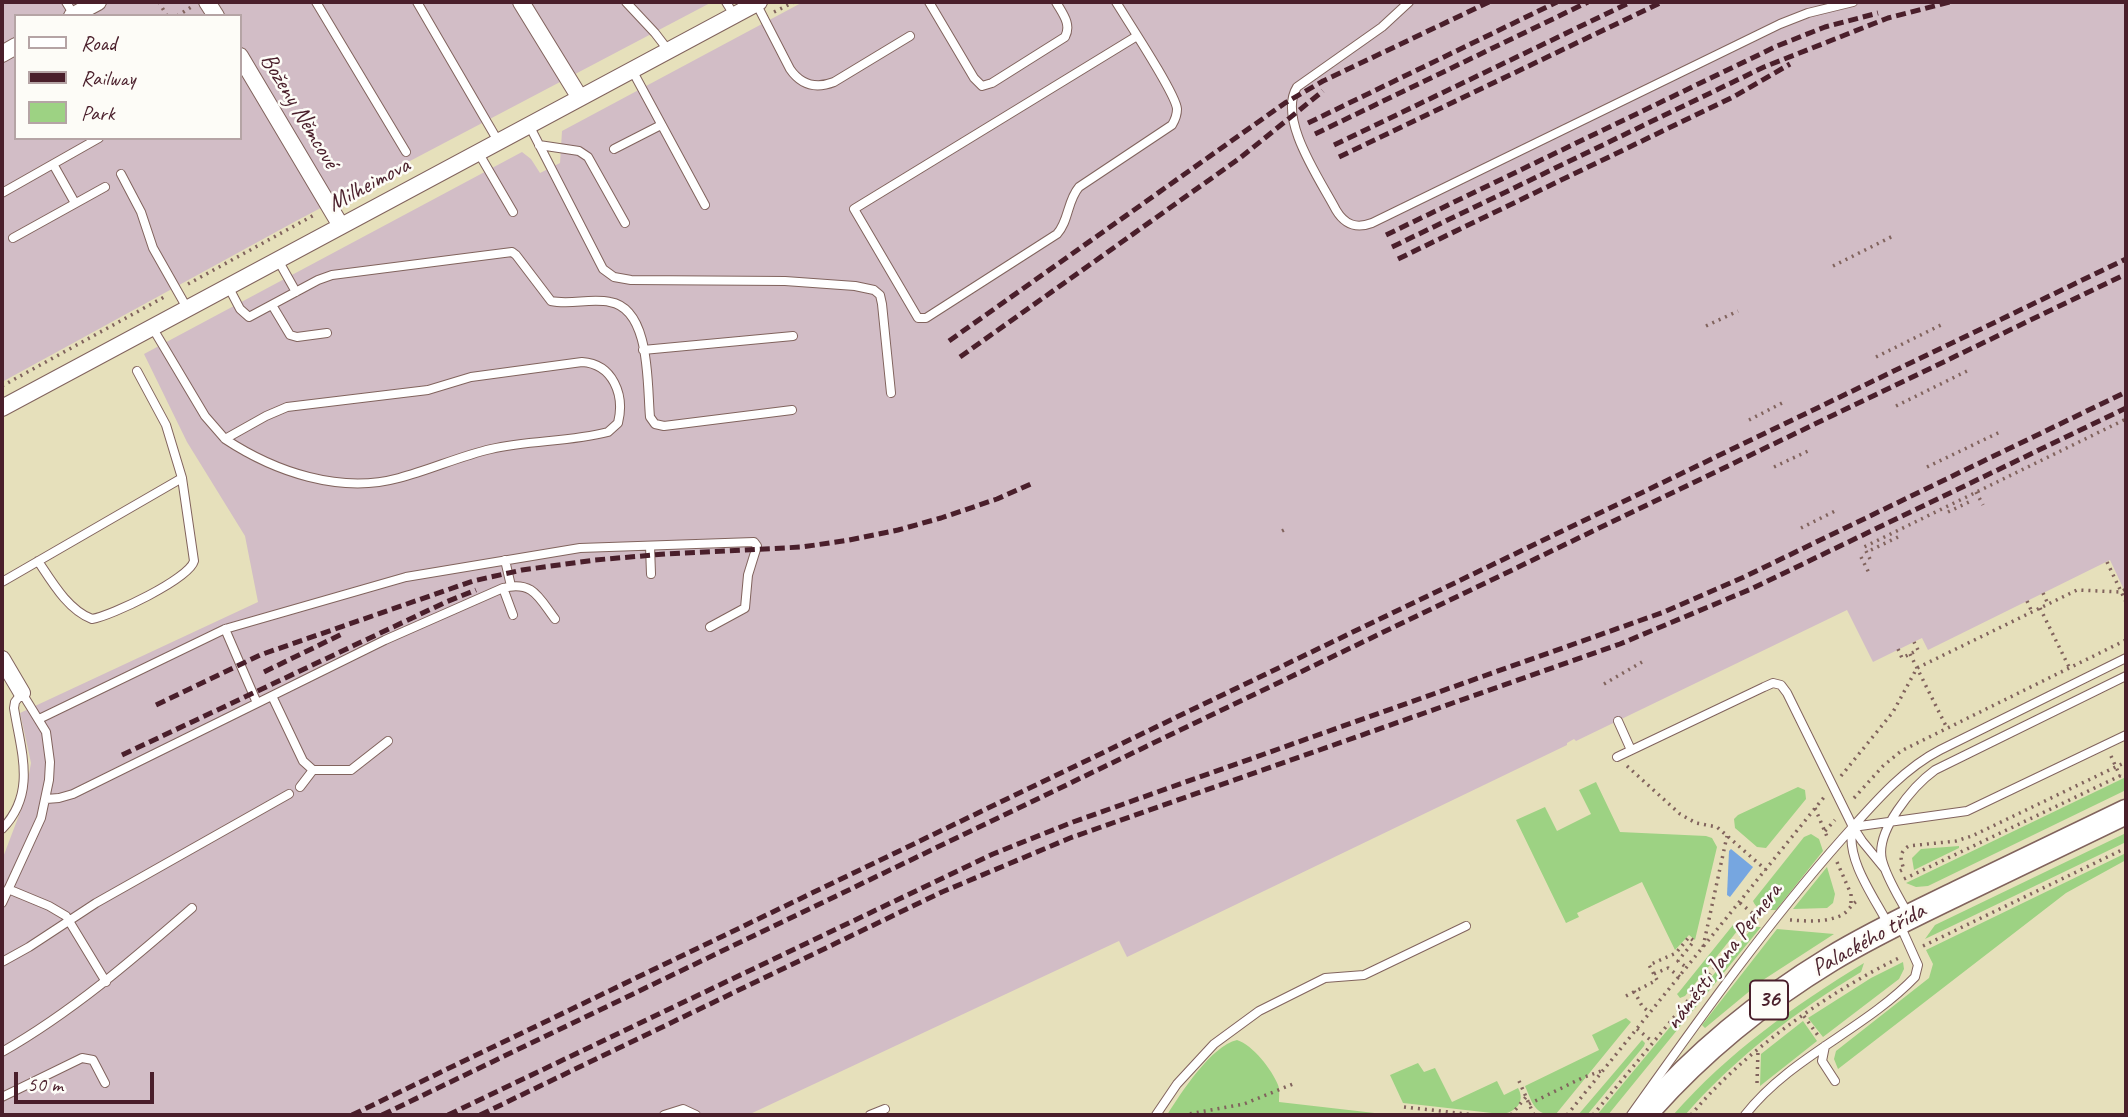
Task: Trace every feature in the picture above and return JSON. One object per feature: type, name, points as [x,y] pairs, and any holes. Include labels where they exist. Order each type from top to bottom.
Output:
[{"type":"main road","name":"Palackého třída","points":[[1644,1115],[1689,1068],[1762,1006],[1828,961],[1899,922],[2126,812]]},
{"type":"street","points":[[75,14],[98,2]]},
{"type":"street","points":[[521,2],[580,98]]},
{"type":"street","name":"Milheimova","points":[[2,408],[632,70],[668,50],[730,8],[757,2]]},
{"type":"street","name":"Boženy Němcové","points":[[242,59],[341,226]]},
{"type":"street","points":[[2,659],[22,694]]},
{"type":"lane","points":[[316,2],[406,152]]},
{"type":"lane","points":[[416,2],[498,141]]},
{"type":"lane","points":[[626,2],[668,50]]},
{"type":"lane","points":[[757,2],[790,69],[795,76],[809,85],[834,82],[910,36]]},
{"type":"lane","points":[[929,2],[974,78],[982,86],[992,83],[1065,37],[1068,24],[1056,2]]},
{"type":"lane","points":[[1116,2],[1137,36],[1175,103],[1176,115],[1172,125],[1079,187],[1069,200],[1063,225],[1056,234],[926,318],[918,318],[853,209],[1137,36]]},
{"type":"lane","points":[[1409,2],[1382,27],[1297,87],[1292,99],[1296,132],[1336,211],[1344,222],[1358,227],[1372,223],[1780,24],[1828,4],[1853,2]]},
{"type":"lane","points":[[632,70],[705,205]]},
{"type":"lane","points":[[529,125],[603,269],[609,275],[631,280],[785,281],[867,287],[878,292],[883,304],[891,393]]},
{"type":"lane","points":[[614,149],[661,125]]},
{"type":"lane","points":[[2,194],[95,140]]},
{"type":"lane","points":[[539,145],[579,151],[588,157],[625,223]]},
{"type":"lane","points":[[478,152],[513,212]]},
{"type":"lane","points":[[53,164],[75,204]]},
{"type":"lane","points":[[121,174],[141,212],[153,248],[187,308]]},
{"type":"lane","points":[[13,238],[105,187]]},
{"type":"lane","points":[[228,286],[246,316],[253,316],[332,275],[512,252],[551,301],[614,302],[635,319],[640,328],[650,416],[655,425],[792,410]]},
{"type":"lane","points":[[278,260],[296,292]]},
{"type":"lane","points":[[272,305],[290,335],[298,337],[327,333]]},
{"type":"lane","points":[[152,327],[205,416],[225,439],[283,468],[316,479],[351,484],[375,483],[490,449],[608,432],[618,423],[618,395],[615,383],[606,370],[582,362],[471,377],[428,390],[287,407],[225,439]]},
{"type":"lane","points":[[643,349],[793,336]]},
{"type":"lane","points":[[38,561],[59,591],[78,611],[92,619],[111,614],[179,579],[193,568],[182,478],[166,425],[137,371]]},
{"type":"lane","points":[[2,582],[182,478]]},
{"type":"lane","points":[[39,719],[225,629],[406,577],[580,548],[748,542],[756,544],[748,575],[745,608],[710,627]]},
{"type":"lane","points":[[650,546],[651,574]]},
{"type":"lane","points":[[505,560],[513,615]]},
{"type":"lane","points":[[46,799],[73,794],[385,640],[507,587],[524,585],[530,588],[555,619]]},
{"type":"lane","points":[[225,629],[257,703]]},
{"type":"lane","name":"náměstí Jana Pernera","points":[[1631,1115],[1712,1000],[1775,920],[1853,827],[1896,782],[1925,757],[2126,658]]},
{"type":"lane","points":[[1745,1115],[1767,1090],[1905,987],[1917,975],[1917,961],[1899,922],[1889,876],[1881,857],[1881,846],[1891,822],[1912,790],[1935,770],[2126,676]]},
{"type":"lane","points":[[1617,757],[1777,683],[1787,693],[1853,827],[1889,876]]},
{"type":"lane","points":[[2,829],[18,808],[22,796],[23,750],[14,708],[15,702],[22,694],[46,732],[49,780],[41,818],[2,903]]},
{"type":"lane","points":[[272,696],[304,763],[313,770],[351,770],[388,741]]},
{"type":"lane","points":[[1618,722],[1632,750]]},
{"type":"lane","points":[[1853,827],[1967,811],[2126,735]]},
{"type":"lane","points":[[300,787],[313,770]]},
{"type":"lane","points":[[2,961],[29,947],[96,903],[289,794]]},
{"type":"lane","points":[[1853,827],[1851,838],[1854,853],[1872,894],[1899,922]]},
{"type":"lane","points":[[8,888],[49,906],[70,920],[106,982]]},
{"type":"lane","points":[[2,1052],[53,1021],[106,982],[192,908]]},
{"type":"lane","points":[[1156,1115],[1177,1084],[1214,1044],[1259,1011],[1325,978],[1364,975],[1466,926]]},
{"type":"lane","points":[[1825,1046],[1822,1061],[1835,1081]]},
{"type":"lane","points":[[2,1097],[82,1058],[93,1060],[105,1083]]},
{"type":"lane","points":[[664,1115],[684,1109],[696,1115]]},
{"type":"lane","points":[[870,1115],[885,1109]]},
{"type":"path","points":[[180,14],[201,2]]},
{"type":"path","points":[[1833,266],[1895,235]]},
{"type":"path","points":[[1706,327],[1738,311]]},
{"type":"path","points":[[1876,357],[1945,323]]},
{"type":"path","points":[[1896,406],[1967,371]]},
{"type":"path","points":[[1749,419],[1784,402]]},
{"type":"path","points":[[1870,559],[1864,547],[2126,419]]},
{"type":"path","points":[[1927,467],[2000,432]]},
{"type":"path","points":[[1774,467],[1808,451]]},
{"type":"path","points":[[1976,492],[1983,505]]},
{"type":"path","points":[[1948,512],[1971,501]]},
{"type":"path","points":[[1801,528],[1838,510]]},
{"type":"path","points":[[1871,550],[1898,537]]},
{"type":"path","points":[[1861,557],[1869,573]]},
{"type":"path","points":[[2107,562],[2124,591],[2126,602]]},
{"type":"path","points":[[1567,1115],[1893,712],[1917,668],[2077,590],[2124,591]]},
{"type":"path","points":[[2043,593],[2048,605]]},
{"type":"path","points":[[2027,601],[2032,612]]},
{"type":"path","points":[[2040,608],[2077,683]]},
{"type":"path","points":[[2069,667],[2126,640]]},
{"type":"path","points":[[1898,649],[1902,658],[1918,650],[1914,642]]},
{"type":"path","points":[[1910,654],[1947,728]]},
{"type":"path","points":[[1604,684],[1642,662]]},
{"type":"path","points":[[1617,757],[1680,814],[1696,822],[1717,827],[1766,870]]},
{"type":"path","points":[[1889,876],[1904,869],[1901,855],[1909,846],[1956,841],[1972,836],[2126,762]]},
{"type":"path","points":[[1889,876],[2126,773]]},
{"type":"path","points":[[1703,949],[1727,836]]},
{"type":"path","points":[[1851,894],[1851,904]]},
{"type":"path","points":[[1740,903],[1757,916],[1775,920],[1817,921],[1844,913],[1851,904],[1872,894]]},
{"type":"path","points":[[1593,1115],[1757,916]]},
{"type":"path","points":[[1626,996],[1657,980],[1649,965],[1676,953],[1689,937],[1694,941],[1678,961],[1687,968]]},
{"type":"path","points":[[1654,974],[1668,968],[1680,977]]},
{"type":"path","points":[[1634,991],[1642,1006],[1650,1013]]},
{"type":"path","points":[[1804,1016],[1825,1046]]},
{"type":"path","points":[[1637,1030],[1653,1042]]},
{"type":"path","points":[[1756,1101],[1758,1050]]},
{"type":"path","points":[[1691,1115],[1739,1068]]},
{"type":"path","points":[[1529,1104],[1582,1078],[1603,1071]]},
{"type":"path","points":[[1519,1082],[1534,1115]]},
{"type":"path","points":[[1183,1115],[1244,1104],[1293,1084]]},
{"type":"path","points":[[1511,1115],[1526,1097]]},
{"type":"path","points":[[1404,1107],[1473,1115]]},
{"type":"shaded area","points":[[2,2],[712,2],[296,221],[2,382]]},
{"type":"shaded area","points":[[803,2],[2126,2],[2126,594],[2110,560],[1928,650],[1922,638],[1873,662],[1847,610],[1576,741],[1574,739],[1567,745],[1127,957],[1119,941],[748,1115],[2,1115],[2,860],[24,802],[31,763],[20,713],[258,602],[245,536],[187,442],[144,354],[522,152],[531,159],[540,173],[560,163],[562,131]]},
{"type":"green space","points":[[2126,777],[2126,790],[1928,886],[1916,887],[1906,883]]},
{"type":"green space","points":[[1596,782],[1620,832],[1712,838],[1717,847],[1695,940],[1689,935],[1675,950],[1642,882],[1577,913],[1579,917],[1566,923],[1516,820],[1545,807],[1557,831],[1591,814],[1579,790]]},
{"type":"green space","points":[[1798,787],[1805,790],[1806,799],[1766,848],[1757,847],[1735,828],[1734,819],[1738,815]]},
{"type":"green space","points":[[2126,833],[2126,842],[1925,939],[1935,925]]},
{"type":"green space","points":[[1811,834],[1819,839],[1823,851],[1776,910],[1757,907],[1753,901],[1804,837]]},
{"type":"green space","points":[[1959,846],[1914,870],[1912,858],[1921,849]]},
{"type":"green space","points":[[2126,853],[2126,860],[2066,893],[1838,1069],[1834,1059],[1836,1051],[1929,978],[1933,964],[1926,950]]},
{"type":"green space","points":[[1827,867],[1835,894],[1833,903],[1827,908],[1793,909]]},
{"type":"green space","points":[[1733,925],[1742,925],[1685,996],[1680,998],[1677,994]]},
{"type":"green space","points":[[1753,927],[1761,927],[1608,1115],[1597,1115]]},
{"type":"green space","points":[[1777,929],[1834,934],[1763,980],[1705,1028],[1702,1025]]},
{"type":"green space","points":[[1903,962],[1904,969],[1899,979],[1823,1037],[1808,1018],[1871,978]]},
{"type":"green space","points":[[1864,963],[1861,972],[1767,1037],[1724,1074],[1685,1115],[1673,1115],[1716,1071],[1762,1032]]},
{"type":"green space","points":[[1626,1018],[1631,1022],[1556,1114],[1539,1111],[1532,1103],[1525,1086],[1599,1050],[1592,1035]]},
{"type":"green space","points":[[1803,1021],[1817,1041],[1760,1086],[1761,1054]]},
{"type":"green space","points":[[1237,1040],[1255,1052],[1271,1072],[1279,1087],[1279,1102],[1392,1115],[1167,1115],[1188,1083],[1207,1061],[1227,1044]]},
{"type":"green space","points":[[1642,1040],[1644,1046],[1587,1115],[1578,1115]]},
{"type":"green space","points":[[1418,1063],[1424,1072],[1435,1068],[1452,1102],[1497,1081],[1504,1095],[1518,1088],[1520,1102],[1515,1109],[1501,1114],[1403,1103],[1390,1075]]},
{"type":"water","points":[[1731,849],[1753,867],[1730,897],[1727,895]]},
{"type":"railway","points":[[949,341],[1285,103],[1323,81],[1489,2]]},
{"type":"railway","points":[[1308,123],[1557,2]]},
{"type":"railway","points":[[1315,134],[1588,2]]},
{"type":"railway","points":[[1334,145],[1631,2]]},
{"type":"railway","points":[[1339,157],[1662,2]]},
{"type":"railway","points":[[1392,247],[1764,67],[1888,18],[1950,2]]},
{"type":"railway","points":[[1386,235],[1777,46],[1825,27],[1878,13]]},
{"type":"railway","points":[[1398,259],[1735,96],[1790,64]]},
{"type":"railway","points":[[960,357],[1240,158],[1323,91]]},
{"type":"railway","points":[[352,1115],[2126,259]]},
{"type":"railway","points":[[382,1115],[2126,274]]},
{"type":"railway","points":[[448,1115],[993,854],[1073,822],[1664,612],[1744,577],[2126,392]]},
{"type":"railway","points":[[480,1115],[942,892],[1070,838],[1620,644],[1751,589],[2126,408]]},
{"type":"railway","points":[[156,705],[260,655],[473,581],[522,570],[595,560],[802,547],[849,540],[941,518],[997,499],[1033,483]]},
{"type":"railway","points":[[122,755],[476,590]]},
{"type":"railway","points":[[264,672],[344,633]]}]
